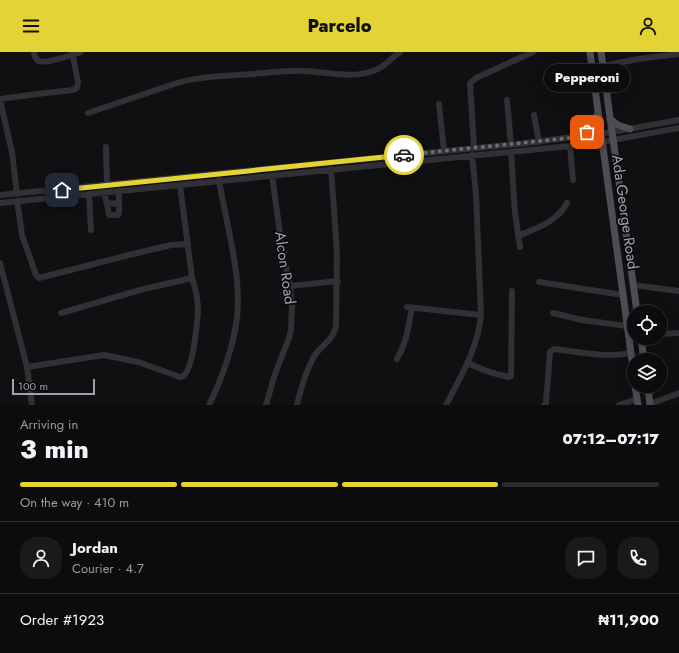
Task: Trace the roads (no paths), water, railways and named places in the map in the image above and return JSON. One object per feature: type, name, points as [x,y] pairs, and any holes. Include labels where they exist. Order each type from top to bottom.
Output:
[{"type":"main road","name":"Ada George Road","points":[[590,52],[627,326]]},
{"type":"main road","name":"Ada George Road","points":[[601,52],[636,305]]},
{"type":"main road","points":[[579,136],[591,129],[595,123],[598,113]]},
{"type":"main road","points":[[610,119],[618,125],[630,129]]},
{"type":"main road","name":"Ada George Road","points":[[630,345],[631,353]]},
{"type":"main road","points":[[649,393],[650,404]]},
{"type":"street","points":[[34,53],[36,59],[46,62],[72,53],[80,52]]},
{"type":"street","points":[[88,113],[180,82],[201,78],[284,71],[305,71],[345,75],[365,73],[374,71],[385,65],[400,52]]},
{"type":"street","points":[[17,194],[12,152],[0,100],[73,90],[77,88],[78,82],[72,53]]},
{"type":"street","points":[[474,148],[470,83],[476,78],[520,59],[528,53]]},
{"type":"street","points":[[603,66],[638,59],[679,54]]},
{"type":"street","points":[[558,88],[553,78],[554,75],[592,68]]},
{"type":"street","points":[[507,100],[511,145]]},
{"type":"street","points":[[439,104],[444,151]]},
{"type":"street","points":[[534,115],[539,142]]},
{"type":"street","points":[[0,196],[539,142],[612,132],[679,120]]},
{"type":"street","points":[[0,203],[570,146],[602,142],[679,128]]},
{"type":"street","points":[[570,146],[573,180]]},
{"type":"street","points":[[106,147],[107,185]]},
{"type":"street","points":[[511,152],[514,212],[520,247]]},
{"type":"street","points":[[446,405],[468,363],[480,327],[481,314],[476,194],[472,155]]},
{"type":"street","points":[[297,405],[304,379],[311,362],[316,353],[335,331],[338,281],[336,226],[331,169]]},
{"type":"street","name":"Alcon Road","points":[[266,405],[291,330],[292,306],[290,286],[282,250],[272,175]]},
{"type":"street","points":[[209,405],[230,352],[237,318],[238,302],[235,267],[219,180]]},
{"type":"street","points":[[26,367],[104,355],[138,362],[180,377],[184,376],[190,363],[198,312],[196,291],[192,278],[180,184]]},
{"type":"street","points":[[104,192],[109,214],[119,214],[119,190]]},
{"type":"street","points":[[89,194],[91,230]]},
{"type":"street","points":[[16,201],[22,235],[36,275],[39,278],[171,245],[188,244]]},
{"type":"street","points":[[107,204],[119,203]]},
{"type":"street","points":[[518,236],[543,226],[556,217],[567,203]]},
{"type":"street","points":[[0,263],[26,367],[32,405]]},
{"type":"street","points":[[61,313],[140,290],[192,278]]},
{"type":"street","points":[[290,286],[338,281]]},
{"type":"street","points":[[539,282],[623,295]]},
{"type":"street","points":[[633,285],[679,291]]},
{"type":"street","points":[[468,363],[492,373],[509,377],[511,376],[512,291]]},
{"type":"street","points":[[397,359],[404,348],[409,308],[481,314]]},
{"type":"street","points":[[553,313],[582,320],[627,326]]},
{"type":"street","points":[[667,334],[679,333]]},
{"type":"street","points":[[544,405],[546,403],[551,350],[554,349],[605,355],[627,354]]},
{"type":"street","points":[[650,404],[679,393]]},
{"type":"street","points":[[619,405],[638,402]]},
{"type":"place","name":"Pepperoni","points":[[587,132]]}]
